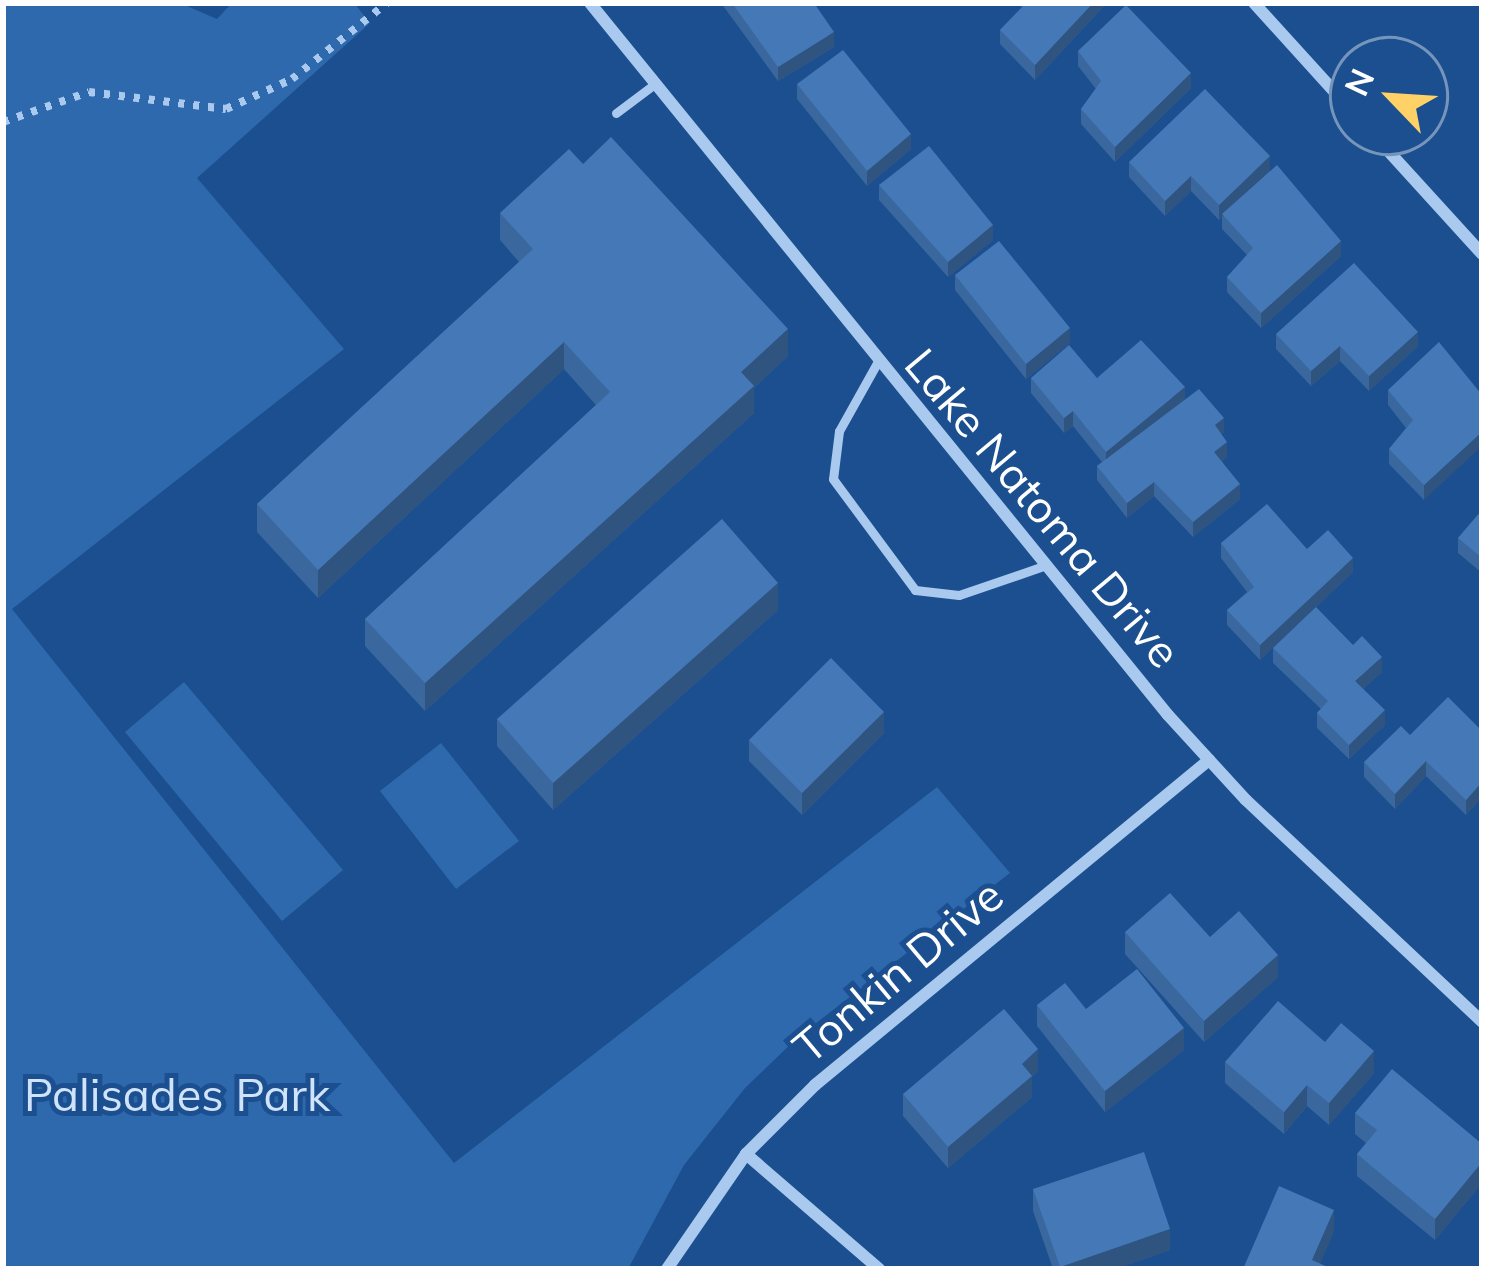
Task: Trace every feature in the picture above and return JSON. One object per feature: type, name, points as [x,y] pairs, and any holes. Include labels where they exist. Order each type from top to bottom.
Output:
[{"type":"street","name":"Lake Natoma Drive","points":[[590,3],[1041,567],[1209,760],[1482,1022]]},
{"type":"street","points":[[1254,3],[1329,86]]},
{"type":"street","points":[[1393,156],[1482,254]]},
{"type":"street","name":"Tonkin Drive","points":[[667,1269],[746,1154],[815,1085],[1209,760]]},
{"type":"street","points":[[746,1154],[879,1269]]},
{"type":"lane","points":[[616,113],[652,86]]},
{"type":"lane","points":[[877,363],[839,431],[833,479],[916,590],[959,595],[1041,567]]},
{"type":"path","points":[[3,122],[89,92],[226,109],[292,79],[387,3]]},
{"type":"green space","name":"Palisades Park","points":[[3,3],[180,3],[217,19],[232,3],[354,3],[370,23],[197,178],[344,349],[12,609],[454,1163],[937,787],[1010,873],[797,1038],[745,1088],[684,1165],[628,1269],[3,1269]]},
{"type":"green space","points":[[184,682],[343,870],[282,921],[125,732]]},
{"type":"green space","points":[[441,743],[519,841],[456,889],[380,791]]},
{"type":"building","points":[[732,3],[814,3],[834,32],[778,67]]},
{"type":"building","points":[[1026,3],[1093,3],[1035,65],[1000,30]]},
{"type":"building","points":[[1126,5],[1191,73],[1115,147],[1081,109],[1101,81],[1078,51]]},
{"type":"building","points":[[843,50],[911,134],[867,171],[797,84]]},
{"type":"building","points":[[1205,89],[1270,156],[1219,205],[1191,176],[1165,201],[1129,162]]},
{"type":"building","points":[[611,137],[788,329],[741,372],[754,386],[425,683],[365,619],[610,392],[564,342],[318,570],[257,504],[533,249],[500,213],[569,149],[583,164]]},
{"type":"building","points":[[929,146],[993,225],[948,262],[879,185]]},
{"type":"building","points":[[1277,165],[1341,241],[1261,313],[1227,277],[1253,248],[1222,214]]},
{"type":"building","points":[[999,241],[1070,328],[1026,364],[955,275]]},
{"type":"building","points":[[1354,263],[1418,332],[1369,376],[1340,346],[1311,371],[1276,334]]},
{"type":"building","points":[[1141,340],[1185,387],[1106,452],[1073,411],[1064,418],[1031,378],[1069,345],[1097,378]]},
{"type":"building","points":[[1439,342],[1482,395],[1482,432],[1424,485],[1389,449],[1413,420],[1388,390]]},
{"type":"building","points":[[1199,389],[1224,418],[1215,425],[1227,442],[1214,452],[1240,484],[1193,522],[1154,482],[1127,503],[1097,466]]},
{"type":"building","points":[[1267,504],[1307,549],[1328,530],[1353,558],[1260,645],[1227,610],[1254,587],[1221,543]]},
{"type":"building","points":[[1482,510],[1482,558],[1458,538]]},
{"type":"building","points":[[722,519],[778,583],[553,783],[497,719]]},
{"type":"building","points":[[1316,607],[1353,645],[1362,636],[1382,657],[1355,681],[1385,710],[1349,745],[1317,713],[1328,701],[1273,648]]},
{"type":"building","points":[[831,658],[884,712],[802,793],[749,740]]},
{"type":"building","points":[[1448,697],[1482,731],[1482,782],[1466,800],[1426,761],[1395,794],[1364,762],[1401,726],[1410,735]]},
{"type":"building","points":[[1170,893],[1210,937],[1239,911],[1278,955],[1204,1021],[1125,932]]},
{"type":"building","points":[[1137,969],[1184,1028],[1105,1091],[1037,1005],[1065,983],[1086,1009]]},
{"type":"building","points":[[1278,1001],[1325,1042],[1341,1023],[1374,1051],[1329,1103],[1307,1085],[1284,1112],[1225,1062]]},
{"type":"building","points":[[1004,1009],[1038,1049],[1022,1064],[1032,1076],[948,1147],[903,1094]]},
{"type":"building","points":[[1392,1069],[1482,1144],[1482,1162],[1435,1219],[1357,1154],[1377,1130],[1355,1113]]},
{"type":"building","points":[[1144,1152],[1170,1229],[1060,1267],[1033,1189]]},
{"type":"building","points":[[1279,1186],[1334,1210],[1312,1260],[1332,1269],[1243,1269]]}]
